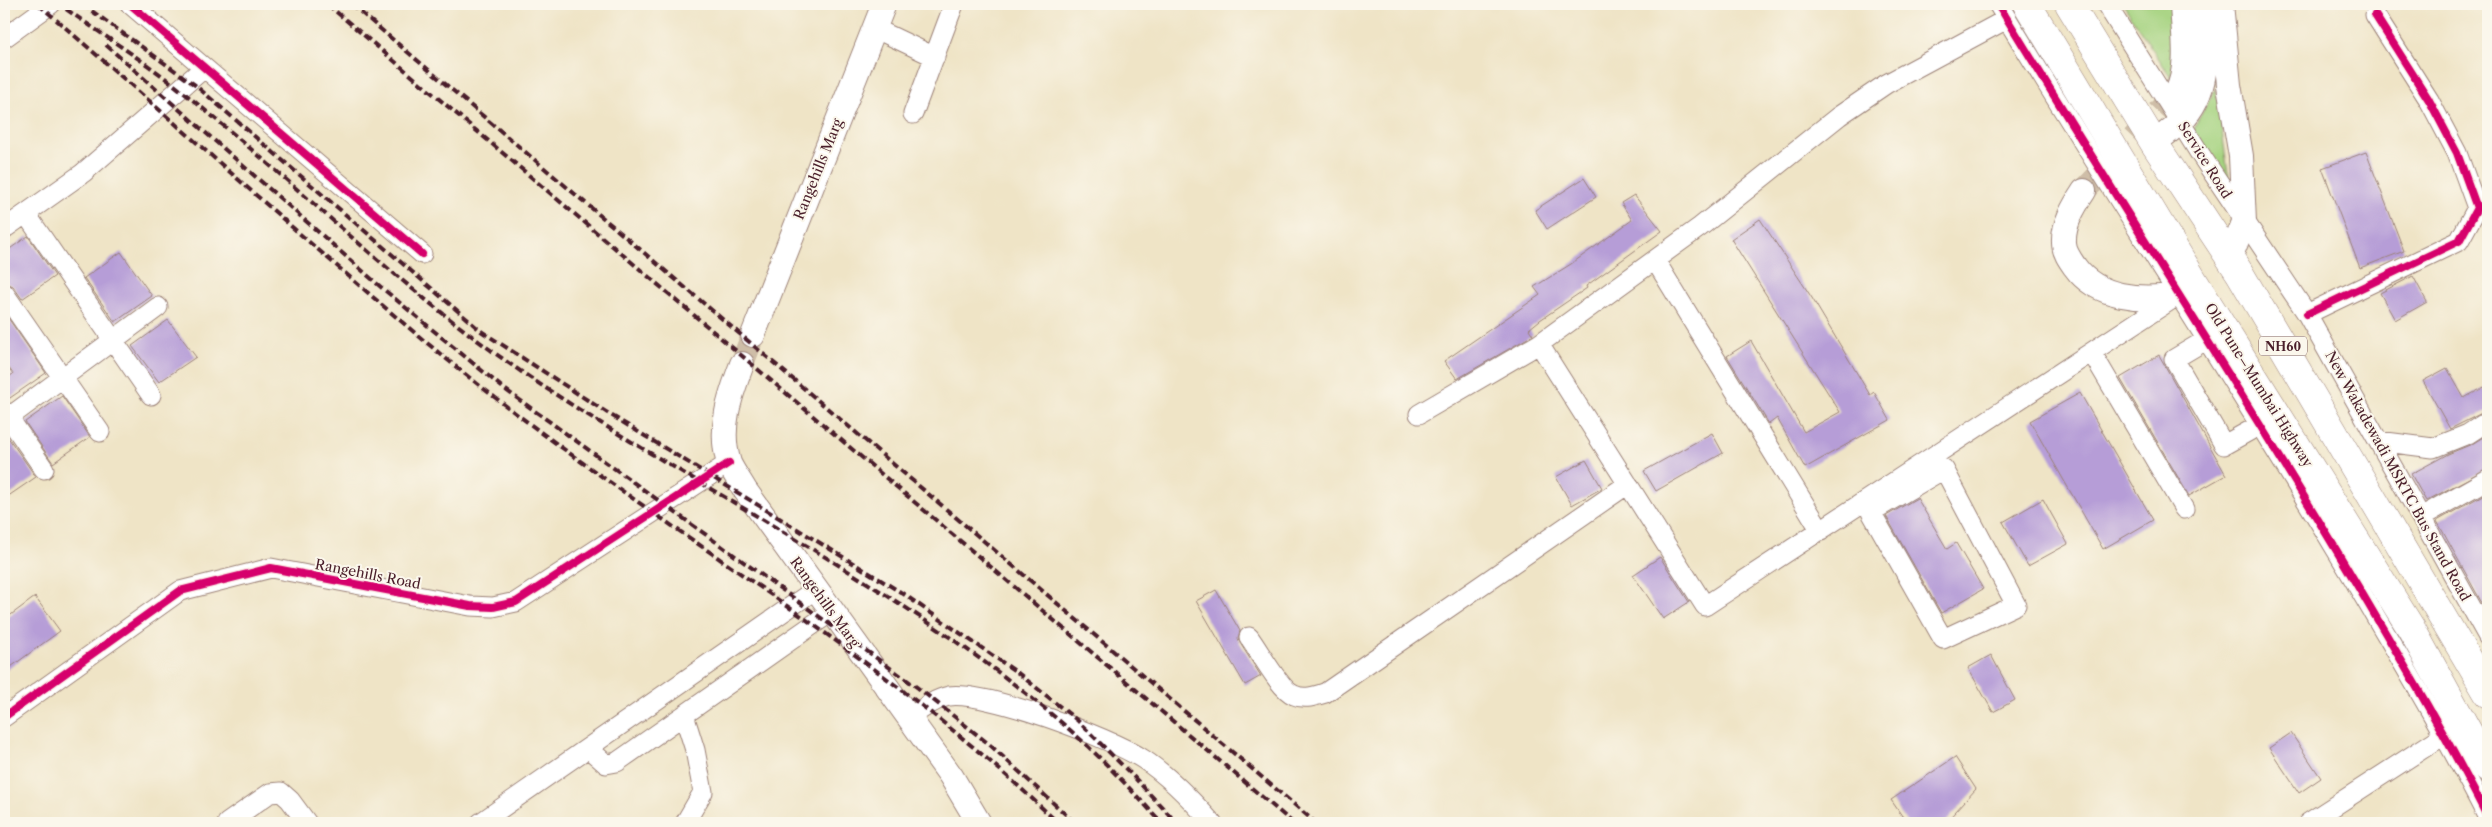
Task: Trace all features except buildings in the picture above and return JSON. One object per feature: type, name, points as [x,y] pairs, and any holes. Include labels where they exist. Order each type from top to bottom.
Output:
[{"type":"highway","name":"NH60","points":[[2069,4],[2154,143],[2230,258],[2441,611],[2488,694]]},
{"type":"highway","name":"Old Pune–Mumbai Highway","points":[[2010,9],[2187,289],[2411,628],[2488,768]]},
{"type":"main road","name":"Rangehills Marg","points":[[753,335],[884,4]]},
{"type":"main road","points":[[2176,92],[2182,82],[2184,61],[2182,4]]},
{"type":"main road","points":[[2154,143],[2181,122],[2195,104],[2202,90],[2206,66],[2203,4]]},
{"type":"main road","points":[[2221,4],[2229,85],[2241,156],[2244,222],[2230,258]]},
{"type":"main road","points":[[2084,191],[2066,225],[2064,244],[2068,257],[2080,274],[2092,285],[2106,292],[2133,296],[2187,289]]},
{"type":"main road","name":"Rangehills Marg","points":[[742,364],[729,400],[724,434],[730,463],[745,490],[951,776],[979,823]]},
{"type":"street","points":[[4,38],[51,4]]},
{"type":"street","points":[[130,4],[422,254]]},
{"type":"street","points":[[913,114],[954,4]]},
{"type":"street","name":"Service Road","points":[[2106,4],[2244,222],[2307,314]]},
{"type":"street","points":[[1419,414],[1539,344],[1655,260],[1839,116],[1886,84],[2010,9]]},
{"type":"street","points":[[2307,314],[2459,241],[2477,208],[2452,144],[2429,100],[2375,15]]},
{"type":"street","points":[[874,28],[935,57]]},
{"type":"street","points":[[4,229],[83,173],[204,68]]},
{"type":"street","points":[[26,214],[112,342],[151,395]]},
{"type":"street","points":[[1655,260],[1821,531]]},
{"type":"street","points":[[1869,507],[2092,352],[2187,289],[2206,340],[2260,425],[2414,681],[2488,818]]},
{"type":"street","points":[[4,293],[100,432]]},
{"type":"street","points":[[44,469],[5,416],[64,378],[158,308]]},
{"type":"street","name":"New Wakadewadi MSRTC Bus Stand Road","points":[[2307,314],[2488,637]]},
{"type":"street","points":[[2206,340],[2174,359],[2224,445],[2260,425]]},
{"type":"street","points":[[1539,344],[1705,606],[1821,531],[1944,469],[2016,604],[1943,639],[1869,507]]},
{"type":"street","points":[[2092,352],[2184,509]]},
{"type":"street","points":[[2378,440],[2433,448],[2468,434],[2488,421]]},
{"type":"street","name":"Rangehills Road","points":[[4,716],[180,591],[271,568],[470,606],[493,607],[516,602],[730,463]]},
{"type":"street","points":[[2421,517],[2488,479]]},
{"type":"street","points":[[1249,637],[1283,685],[1293,695],[1308,698],[1325,693],[1628,484]]},
{"type":"street","points":[[480,823],[816,589]]},
{"type":"street","points":[[588,748],[602,762],[611,764],[832,612]]},
{"type":"street","points":[[909,718],[930,703],[948,696],[980,698],[1038,715],[1103,738],[1142,758],[1174,783],[1212,823]]},
{"type":"street","points":[[684,715],[695,750],[702,792],[685,823]]},
{"type":"street","points":[[2308,823],[2444,735]]},
{"type":"street","points":[[227,823],[270,793],[280,792],[290,800],[306,823]]},
{"type":"green space","points":[[2123,4],[2171,4],[2172,79]]},
{"type":"green space","points":[[2216,88],[2230,188],[2193,129]]},
{"type":"tunnel","points":[[2084,191],[2177,92]]},
{"type":"tunnel","points":[[742,364],[753,335]]},
{"type":"railway","points":[[38,4],[422,339],[567,452],[784,604],[925,708],[993,764],[1058,823]]},
{"type":"railway","points":[[82,4],[195,85],[481,331],[609,414],[902,593],[1018,673],[1078,721],[1177,823]]},
{"type":"railway","points":[[327,4],[1293,823]]},
{"type":"railway","points":[[351,4],[1316,823]]},
{"type":"railway","points":[[66,9],[174,85],[401,279],[489,349],[602,424],[877,589],[943,633],[1008,680],[1082,741],[1162,823]]},
{"type":"railway","points":[[106,45],[382,288],[503,388],[918,688],[989,744],[1075,823]]},
{"type":"cycle path","points":[[130,4],[422,254]]},
{"type":"cycle path","points":[[1998,4],[2261,426],[2347,568],[2437,723],[2488,818]]},
{"type":"cycle path","points":[[2307,314],[2459,241],[2477,208],[2457,153],[2429,100],[2375,15]]},
{"type":"cycle path","points":[[4,717],[180,591],[271,568],[470,606],[493,607],[516,602],[729,463]]}]
